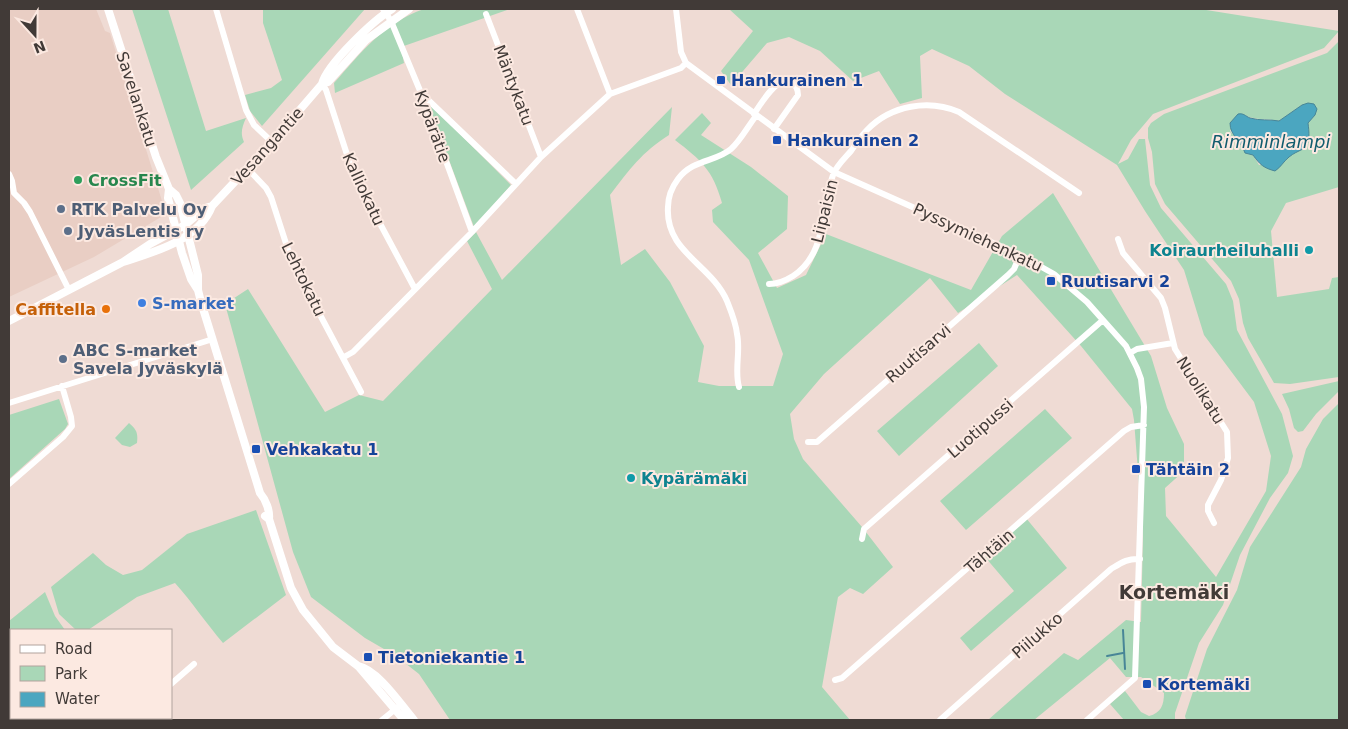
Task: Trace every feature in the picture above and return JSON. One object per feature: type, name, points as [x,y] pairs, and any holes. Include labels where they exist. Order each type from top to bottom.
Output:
[{"type":"main road","name":"Savelankatu","points":[[108,9],[156,156],[169,189],[168,198],[182,253],[191,279],[198,290]]},
{"type":"main road","name":"Vesangantie","points":[[123,262],[154,252],[180,240],[198,226],[209,213],[212,206],[272,142],[322,84],[328,82],[366,40],[409,9]]},
{"type":"main road","name":"Vesangantie","points":[[322,84],[323,78],[343,53],[388,10]]},
{"type":"main road","name":"Savelankatu","points":[[169,189],[176,195],[180,203],[198,274],[198,290]]},
{"type":"main road","name":"Vesangantie","points":[[9,321],[123,262],[150,244],[185,225],[205,208],[212,206]]},
{"type":"main road","points":[[198,290],[291,588],[303,610],[333,647],[383,683],[398,706],[404,720]]},
{"type":"main road","points":[[398,706],[414,720]]},
{"type":"street","points":[[216,9],[246,110],[254,125],[272,142]]},
{"type":"street","points":[[577,9],[610,94]]},
{"type":"street","points":[[344,357],[353,352],[472,232],[541,157],[610,94],[680,68],[686,63],[681,52],[676,9]]},
{"type":"street","name":"Kypärätie","points":[[388,10],[472,232]]},
{"type":"street","name":"Mäntykatu","points":[[486,14],[541,157]]},
{"type":"street","name":"Pyssymiehenkatu","points":[[686,63],[834,172],[1020,255],[1054,274],[1103,320],[1130,353],[1142,385],[1144,425],[1135,678],[1087,720]]},
{"type":"street","points":[[739,387],[737,378],[738,334],[726,300],[716,283],[676,242],[670,229],[668,209],[671,192],[679,178],[693,165],[730,150],[780,82],[788,80],[797,88],[798,95],[774,129]]},
{"type":"street","name":"Kalliokatu","points":[[322,84],[326,90],[353,173],[415,289]]},
{"type":"street","points":[[421,93],[516,184]]},
{"type":"street","points":[[834,172],[867,130],[875,123],[901,109],[919,105],[930,105],[950,108],[971,119],[1079,193]]},
{"type":"street","name":"Lehtokatu","points":[[247,168],[266,188],[271,197],[292,262],[361,392]]},
{"type":"street","name":"Liipaisin","points":[[769,284],[778,284],[798,273],[811,258],[817,245],[834,172]]},
{"type":"street","points":[[9,174],[14,193],[30,212],[70,290]]},
{"type":"street","name":"Nuolikatu","points":[[1118,239],[1123,253],[1161,298],[1175,349],[1227,432],[1228,458],[1221,480],[1208,505],[1208,511],[1214,523]]},
{"type":"street","name":"Ruutisarvi","points":[[808,442],[817,442],[1008,276],[1020,255]]},
{"type":"street","name":"Luotipussi","points":[[862,539],[864,529],[1103,320]]},
{"type":"street","points":[[9,403],[212,339]]},
{"type":"street","name":"Nuolikatu","points":[[1130,353],[1137,349],[1173,343]]},
{"type":"street","points":[[9,484],[63,437],[72,426],[62,386]]},
{"type":"street","name":"Tähtäin","points":[[835,680],[842,678],[1124,431],[1131,427],[1144,425]]},
{"type":"street","name":"Piilukko","points":[[940,720],[1111,570],[1132,558],[1140,559]]},
{"type":"street","points":[[172,683],[194,664]]},
{"type":"street","points":[[382,720],[398,706]]},
{"type":"shaded area","points":[[9,9],[96,9],[105,31],[110,33],[166,214],[94,257],[9,297]]},
{"type":"green space","points":[[132,9],[168,9],[206,131],[246,118],[242,130],[244,142],[191,190]]},
{"type":"green space","points":[[263,9],[365,9],[262,126],[250,111],[245,95],[271,88],[282,80],[263,23]]},
{"type":"green space","points":[[424,9],[510,9],[401,47],[404,63],[335,93],[334,83],[374,40],[396,22]]},
{"type":"green space","points":[[729,9],[1200,9],[1339,31],[1324,48],[1153,114],[1131,140],[1118,164],[1128,159],[1139,139],[1145,139],[1150,185],[1161,208],[1226,284],[1233,301],[1237,330],[1282,414],[1293,456],[1288,473],[1270,498],[1240,555],[1223,605],[1199,643],[1175,713],[1175,720],[1124,720],[1110,704],[1125,691],[1141,712],[1149,716],[1161,708],[1164,693],[1141,677],[1126,677],[1110,658],[1034,720],[988,720],[1064,653],[1078,660],[1126,620],[1141,622],[1143,536],[1132,409],[1081,346],[1017,275],[958,313],[930,278],[824,374],[790,414],[794,439],[803,459],[862,527],[893,567],[863,594],[850,588],[838,597],[822,687],[850,720],[450,720],[419,674],[396,656],[365,638],[311,597],[293,552],[225,304],[248,289],[325,412],[359,395],[383,401],[492,289],[467,241],[476,232],[502,280],[672,107],[669,135],[643,155],[610,195],[621,265],[645,249],[670,282],[704,346],[698,382],[719,386],[773,386],[783,354],[749,260],[713,222],[712,210],[722,203],[715,182],[699,160],[675,140],[702,113],[711,123],[701,135],[751,167],[788,196],[787,229],[758,253],[777,288],[806,275],[826,234],[971,290],[1002,236],[1053,193],[1151,356],[1167,408],[1184,444],[1184,471],[1165,488],[1166,516],[1216,577],[1266,491],[1271,456],[1254,402],[1204,335],[1184,270],[1117,165],[1005,94],[969,66],[932,49],[920,56],[922,98],[900,104],[879,71],[853,81],[820,51],[789,37],[767,43],[731,85],[721,71],[753,31]]},
{"type":"green space","points":[[1339,41],[1339,187],[1286,203],[1271,231],[1277,297],[1329,289],[1332,278],[1339,277],[1339,377],[1290,384],[1274,383],[1248,338],[1239,299],[1231,281],[1165,204],[1155,184],[1148,128],[1151,123],[1164,114],[1327,53]],"holes":[[[1302,105],[1315,115],[1308,123],[1309,136],[1303,149],[1295,151],[1283,162],[1259,165],[1253,155],[1245,153],[1243,145],[1230,131],[1242,114],[1279,121]]]},
{"type":"green space","points":[[427,101],[511,185],[474,227]]},
{"type":"green space","points":[[979,343],[998,366],[899,456],[877,431]]},
{"type":"green space","points":[[1339,381],[1339,391],[1316,414],[1303,431],[1298,432],[1294,428],[1289,409],[1282,394]]},
{"type":"green space","points":[[59,399],[68,424],[65,429],[9,479],[9,415]]},
{"type":"green space","points":[[1339,403],[1339,720],[1186,720],[1185,716],[1207,649],[1237,590],[1250,547],[1301,467],[1306,449],[1323,419]]},
{"type":"green space","points":[[1045,409],[1072,438],[966,530],[940,501]]},
{"type":"green space","points":[[129,423],[135,430],[137,437],[137,443],[130,447],[122,445],[115,438]]},
{"type":"green space","points":[[256,510],[286,595],[223,643],[175,583],[137,597],[89,629],[75,629],[59,614],[51,587],[93,553],[106,565],[123,575],[142,570],[187,534]]},
{"type":"green space","points":[[1026,518],[1067,568],[971,651],[960,638],[1014,591],[985,557]]},
{"type":"green space","points":[[45,592],[55,616],[64,629],[10,629],[10,686],[9,685],[9,621]]},
{"type":"water","name":"Rimminlampi","points":[[1308,103],[1314,104],[1317,109],[1315,115],[1308,123],[1309,137],[1306,147],[1289,157],[1275,171],[1262,166],[1253,155],[1245,153],[1230,127],[1230,123],[1238,114],[1254,119],[1279,121]]},
{"type":"waterway","points":[[1123,630],[1125,669]]},
{"type":"waterway","points":[[1107,656],[1123,653]]},
{"type":"place","name":"Hankurainen 1","points":[[721,80]]},
{"type":"place","name":"Hankurainen 2","points":[[777,140]]},
{"type":"place","name":"CrossFit","points":[[78,180]]},
{"type":"place","name":"RTK Palvelu Oy","points":[[61,209]]},
{"type":"place","name":"JyväsLentis ry","points":[[68,231]]},
{"type":"place","name":"Koiraurheiluhalli","points":[[1309,250]]},
{"type":"place","name":"Ruutisarvi 2","points":[[1051,281]]},
{"type":"place","name":"S-market","points":[[142,303]]},
{"type":"place","name":"Caffitella","points":[[106,309]]},
{"type":"place","name":"ABC S-market Savela Jyväskylä","points":[[63,359]]},
{"type":"place","name":"Vehkakatu 1","points":[[256,449]]},
{"type":"place","name":"Tähtäin 2","points":[[1136,469]]},
{"type":"place","name":"Kypärämäki","points":[[631,478]]},
{"type":"place","name":"Tietoniekantie 1","points":[[368,657]]},
{"type":"place","name":"Kortemäki","points":[[1147,684]]},
{"type":"district","name":"Kortemäki","points":[[1174,592]]}]
